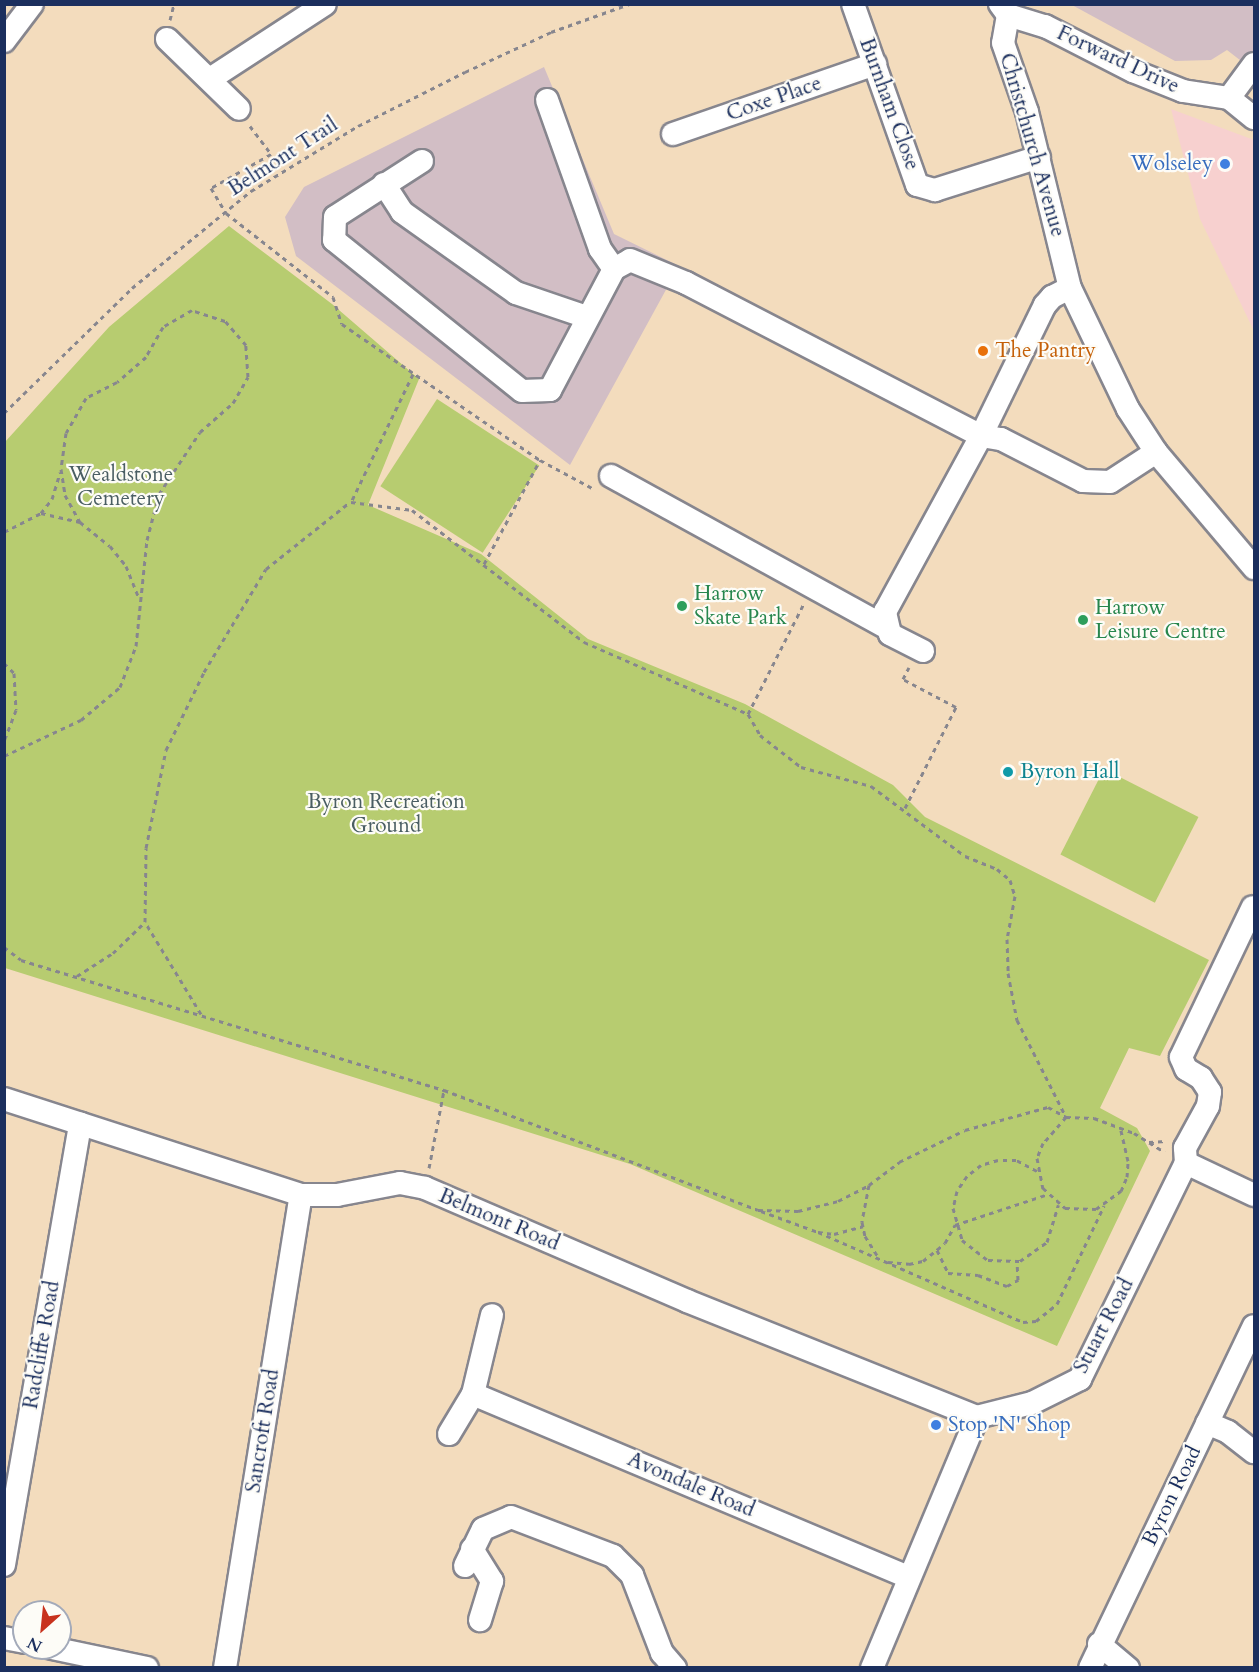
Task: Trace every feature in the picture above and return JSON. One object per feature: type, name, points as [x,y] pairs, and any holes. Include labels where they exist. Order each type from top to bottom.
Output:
[{"type":"street","points":[[4,40],[32,4]]},
{"type":"street","points":[[210,79],[325,4]]},
{"type":"street","name":"Burnham Close","points":[[854,4],[917,184],[935,190],[1039,157]]},
{"type":"street","name":"Forward Drive","points":[[1004,10],[1045,26],[1133,71],[1183,91],[1229,98]]},
{"type":"street","name":"Christchurch Avenue","points":[[1004,10],[1003,43],[1039,157],[1070,288],[1128,409],[1156,452],[1254,567]]},
{"type":"street","points":[[167,39],[239,110]]},
{"type":"street","name":"Coxe Place","points":[[673,134],[875,64]]},
{"type":"street","points":[[1254,64],[1229,98],[1254,118]]},
{"type":"street","points":[[547,100],[600,249],[614,269]]},
{"type":"street","points":[[422,161],[336,217],[334,240],[522,391],[550,390],[614,269],[630,260],[686,283],[981,436],[1001,440],[1083,481],[1110,482],[1156,452]]},
{"type":"street","points":[[384,184],[402,212],[516,293],[587,318]]},
{"type":"street","points":[[921,650],[890,634],[885,612],[981,436],[1045,305],[1052,297],[1070,288]]},
{"type":"street","points":[[606,484],[888,628]]},
{"type":"street","name":"Stuart Road","points":[[977,1417],[1032,1403],[1080,1379],[1186,1163],[1185,1148],[1208,1106],[1210,1092],[1201,1078],[1186,1069],[1181,1058],[1253,907]]},
{"type":"street","name":"Belmont Road","points":[[4,1100],[301,1195],[337,1195],[400,1183],[425,1188],[687,1301],[977,1417]]},
{"type":"street","name":"Radcliffe Road","points":[[4,1565],[80,1124]]},
{"type":"street","points":[[1186,1163],[1254,1195]]},
{"type":"street","name":"Sancroft Road","points":[[225,1668],[301,1195]]},
{"type":"street","points":[[450,1434],[473,1394],[492,1316]]},
{"type":"street","name":"Byron Road","points":[[1089,1668],[1254,1326]]},
{"type":"street","name":"Avondale Road","points":[[473,1394],[909,1577]]},
{"type":"street","points":[[879,1665],[909,1577],[977,1417]]},
{"type":"street","points":[[1207,1423],[1228,1432],[1254,1452]]},
{"type":"street","points":[[480,1620],[492,1581],[469,1558],[483,1529],[511,1517],[613,1556],[632,1575],[662,1653],[675,1668]]},
{"type":"street","points":[[1099,1644],[1128,1668]]},
{"type":"street","points":[[72,1652],[147,1668]]},
{"type":"path","name":"Belmont Trail","points":[[4,413],[132,288],[251,191],[358,126],[551,32],[628,4]]},
{"type":"path","points":[[239,110],[271,154],[211,188],[226,213],[333,297],[342,324],[540,460],[606,484]]},
{"type":"path","points":[[4,532],[41,513],[52,499],[61,469],[66,433],[86,398],[117,382],[146,357],[163,327],[192,310],[225,321],[246,345],[248,377],[233,403],[200,432],[159,494],[147,540],[136,646],[120,687],[81,720],[4,756]]},
{"type":"path","points":[[202,1016],[145,922],[146,848],[166,750],[204,672],[266,569],[351,502],[413,374]]},
{"type":"path","points":[[484,564],[540,460]]},
{"type":"path","points":[[61,469],[65,495],[80,522],[110,546],[126,566],[140,600]]},
{"type":"path","points":[[351,502],[412,510],[584,642],[748,714],[760,735],[801,767],[871,786],[905,808],[929,832],[1010,880],[1016,896],[1007,939],[1008,973],[1017,1020],[1066,1117]]},
{"type":"path","points":[[41,513],[80,522]]},
{"type":"path","points":[[748,714],[805,601],[795,596]]},
{"type":"path","points":[[905,808],[956,706],[903,679],[921,650]]},
{"type":"path","points":[[4,663],[14,673],[16,710],[4,742]]},
{"type":"path","points":[[77,976],[113,954],[145,922]]},
{"type":"path","points":[[4,947],[21,960],[444,1090],[818,1232],[1023,1322],[1036,1322],[1056,1304],[1105,1204]]},
{"type":"path","points":[[425,1188],[444,1090]]},
{"type":"path","points":[[758,1210],[798,1211],[838,1201],[869,1185],[899,1162],[964,1130],[1048,1107],[1066,1117],[1094,1118],[1120,1127],[1186,1163]]},
{"type":"path","points":[[1066,1117],[1042,1143],[1037,1171],[1048,1194],[1058,1205],[1081,1211],[1105,1204],[1121,1191],[1127,1177],[1128,1161],[1120,1127]]},
{"type":"path","points":[[1037,1171],[1016,1160],[981,1165],[957,1191],[953,1208],[955,1225],[973,1252],[988,1260],[1017,1261],[1035,1254],[1047,1242],[1058,1205]]},
{"type":"path","points":[[869,1185],[862,1205],[863,1226],[881,1260]]},
{"type":"path","points":[[881,1260],[909,1264],[937,1250],[955,1225],[1048,1194]]},
{"type":"path","points":[[818,1232],[834,1234],[863,1226]]},
{"type":"path","points":[[937,1250],[948,1272],[978,1275],[1008,1286],[1018,1280],[1017,1261]]},
{"type":"shaded area","points":[[1072,5],[1254,5],[1254,71],[1227,50],[1211,60],[1175,61]]},
{"type":"shaded area","points":[[544,67],[614,234],[679,266],[570,465],[296,256],[285,217],[304,187]]},
{"type":"shaded area","points":[[1171,109],[1254,140],[1254,331],[1200,219]]},
{"type":"green space","name":"Byron Recreation Ground","points":[[229,226],[332,304],[419,379],[368,505],[481,554],[588,639],[745,704],[893,785],[925,817],[1209,960],[1160,1056],[1129,1048],[1100,1108],[1137,1128],[1150,1151],[1057,1346],[630,1164],[5,968],[5,442],[109,327]]},
{"type":"green space","points":[[437,399],[539,465],[483,553],[380,486]]},
{"type":"green space","points":[[1104,769],[1198,817],[1155,903],[1060,855]]},
{"type":"place","name":"Wolseley","points":[[1225,164]]},
{"type":"place","name":"The Pantry","points":[[983,351]]},
{"type":"place","name":"Harrow Skate Park","points":[[682,606]]},
{"type":"place","name":"Harrow Leisure Centre","points":[[1083,620]]},
{"type":"place","name":"Byron Hall","points":[[1008,772]]},
{"type":"place","name":"Stop 'N' Shop","points":[[936,1425]]},
{"type":"park label","name":"Wealdstone Cemetery","points":[[121,487]]}]
